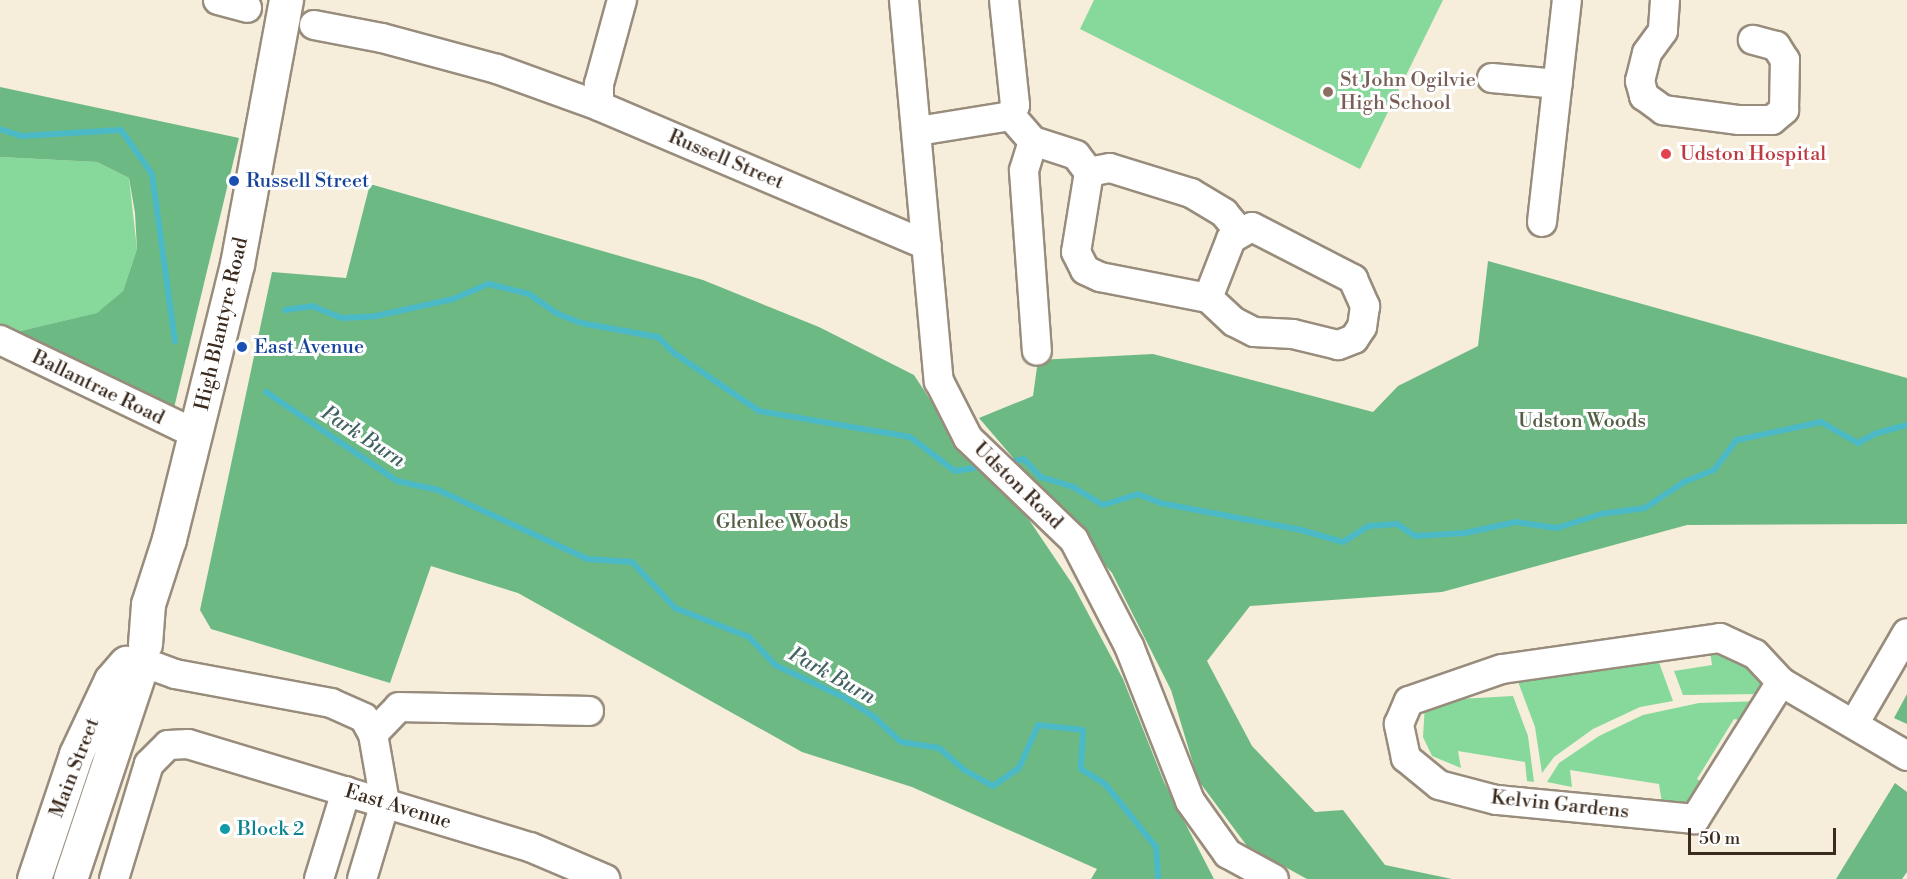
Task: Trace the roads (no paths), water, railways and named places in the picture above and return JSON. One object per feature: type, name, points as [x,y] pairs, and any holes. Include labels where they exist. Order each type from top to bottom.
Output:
[{"type":"main road","name":"High Blantyre Road","points":[[127,711],[141,662],[148,604],[196,434],[237,264],[286,0]]},
{"type":"main road","name":"Main Street","points":[[34,879],[76,754],[111,680],[141,662]]},
{"type":"main road","name":"Main Street","points":[[70,879],[127,711]]},
{"type":"street","points":[[218,0],[247,8]]},
{"type":"street","points":[[599,106],[598,84],[622,0]]},
{"type":"street","name":"Udston Road","points":[[904,0],[918,131],[939,381],[968,438],[1074,540],[1129,646],[1190,801],[1228,854],[1274,879]]},
{"type":"street","points":[[1004,0],[1014,105],[1011,116]]},
{"type":"street","points":[[1542,222],[1567,0]]},
{"type":"street","points":[[1665,0],[1663,31],[1641,66],[1640,81],[1644,96],[1663,110],[1739,120],[1772,120],[1784,110],[1785,60],[1776,46],[1753,40]]},
{"type":"street","name":"Russell Street","points":[[314,25],[382,38],[497,69],[599,106],[927,245]]},
{"type":"street","points":[[1492,78],[1558,84]]},
{"type":"street","points":[[918,131],[1011,116]]},
{"type":"street","points":[[1011,116],[1033,141],[1076,155],[1089,172],[1076,252],[1085,270],[1100,277],[1208,298],[1234,322],[1254,332],[1293,334],[1338,345],[1354,339],[1362,327],[1365,306],[1353,279],[1252,227],[1239,231],[1232,239],[1208,298]]},
{"type":"street","points":[[1033,141],[1024,171],[1037,351]]},
{"type":"street","points":[[1089,172],[1110,168],[1191,194],[1224,213],[1239,231]]},
{"type":"street","name":"Ballantrae Road","points":[[0,339],[196,434]]},
{"type":"street","points":[[1854,724],[1907,633]]},
{"type":"street","name":"Kelvin Gardens","points":[[1781,682],[1695,819],[1496,800],[1439,785],[1406,758],[1400,724],[1408,701],[1502,669],[1720,638],[1755,654],[1781,682],[1907,756]]},
{"type":"street","points":[[141,662],[175,674],[331,703],[364,718],[374,734],[385,802],[362,879]]},
{"type":"street","points":[[374,734],[399,707],[589,711]]},
{"type":"street","name":"East Avenue","points":[[114,879],[149,764],[168,745],[188,744],[530,847],[576,873],[605,879]]},
{"type":"street","points":[[319,879],[346,791]]},
{"type":"waterway","name":"Park Burn","points":[[0,129],[21,136],[121,130],[152,174],[175,341]]},
{"type":"waterway","points":[[285,310],[312,306],[342,318],[376,316],[453,299],[489,284],[529,294],[558,314],[581,323],[658,337],[674,353],[759,411],[910,437],[955,471],[985,466]]},
{"type":"waterway","name":"Park Burn","points":[[266,392],[397,481],[438,490],[587,559],[632,562],[675,608],[749,637],[775,665],[845,698],[873,716],[901,742],[939,748],[963,769],[993,786],[1019,768],[1038,725],[1083,730],[1081,769],[1105,784],[1156,847],[1158,879]]},
{"type":"waterway","points":[[1006,462],[1024,459],[1041,477],[1073,487],[1103,505],[1138,494],[1160,503],[1301,530],[1343,542],[1369,526],[1397,524],[1415,536],[1465,533],[1516,522],[1557,528],[1601,514],[1645,508],[1684,482],[1714,470],[1737,440],[1821,422],[1858,443],[1877,433],[1907,425]]},
{"type":"place","name":"St John Ogilvie High School","points":[[1328,92]]},
{"type":"place","name":"Udston Hospital","points":[[1666,154]]},
{"type":"place","name":"Russell Street","points":[[234,181]]},
{"type":"place","name":"East Avenue","points":[[242,347]]},
{"type":"place","name":"Block 2","points":[[225,829]]},
{"type":"park label","name":"Udston Woods","points":[[1582,421]]},
{"type":"park label","name":"Glenlee Woods","points":[[782,522]]}]
